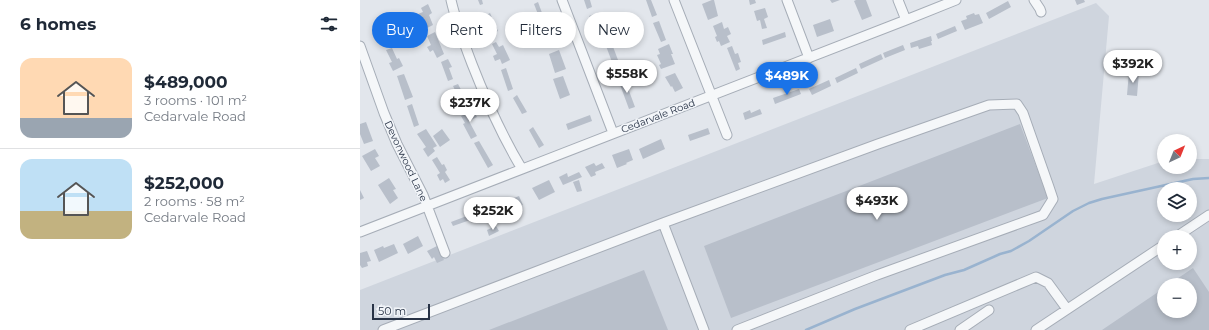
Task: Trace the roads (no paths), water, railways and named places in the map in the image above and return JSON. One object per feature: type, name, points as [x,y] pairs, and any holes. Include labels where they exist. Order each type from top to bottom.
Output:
[{"type":"street","points":[[451,0],[463,40],[478,80],[496,121],[522,169]]},
{"type":"street","points":[[562,0],[613,133]]},
{"type":"street","points":[[674,0],[727,135]]},
{"type":"street","points":[[787,0],[809,58]]},
{"type":"street","points":[[898,0],[906,20]]},
{"type":"street","name":"Cedarvale Road","points":[[360,232],[956,0]]},
{"type":"street","points":[[1034,0],[1041,12]]},
{"type":"street","name":"Devonwood Lane","points":[[360,46],[381,107],[396,144],[423,194],[445,253]]},
{"type":"street","points":[[383,330],[663,223],[989,105],[1016,104],[1023,112],[1053,199],[1043,215],[877,276],[737,330]]},
{"type":"street","points":[[1186,230],[1209,215]]},
{"type":"street","points":[[663,223],[704,330]]},
{"type":"street","points":[[1036,330],[1157,250]]},
{"type":"street","points":[[910,330],[1036,277],[1048,283],[1067,309]]},
{"type":"street","points":[[960,330],[990,310]]},
{"type":"waterway","points":[[806,330],[855,309],[945,275],[964,270],[1000,254],[1011,251],[1029,241],[1073,211],[1089,203],[1193,179],[1209,178]]}]
